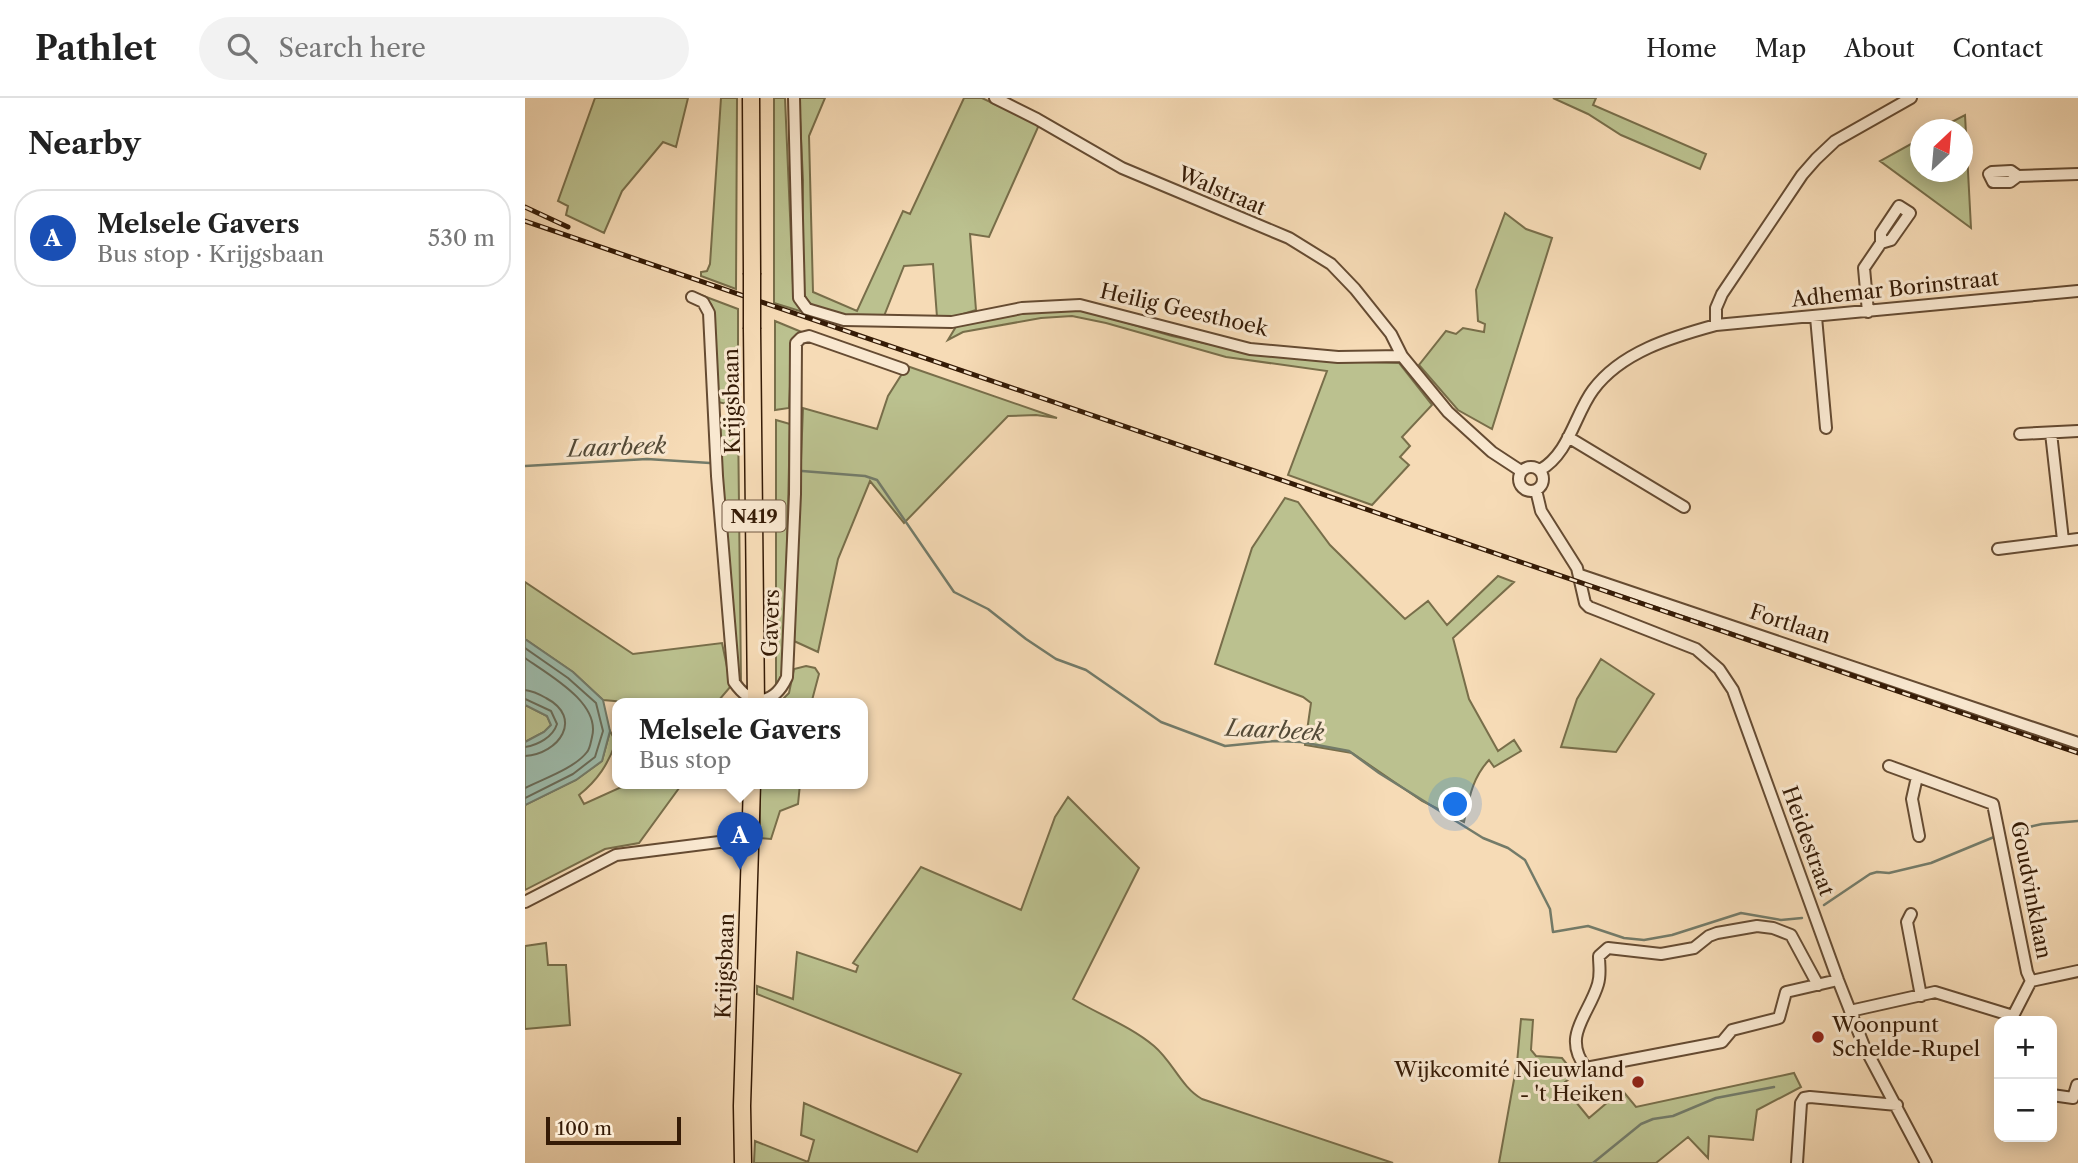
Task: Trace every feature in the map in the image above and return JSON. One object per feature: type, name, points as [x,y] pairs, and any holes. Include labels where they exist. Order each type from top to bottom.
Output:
[{"type":"main road","name":"Krijgsbaan","points":[[751,98],[756,698]]},
{"type":"main road","name":"Krijgsbaan","points":[[743,1163],[742,1106],[752,789]]},
{"type":"main road","name":"Krijgsbaan","points":[[735,1163],[742,1106]]},
{"type":"street","name":"Heilig Geesthoek","points":[[794,98],[799,298],[807,309],[844,320],[952,322],[1022,308],[1080,305],[1250,349],[1338,357],[1402,356]]},
{"type":"street","name":"Walstraat","points":[[995,98],[1122,168],[1289,238],[1310,250],[1331,264],[1355,289],[1391,334],[1402,356]]},
{"type":"street","points":[[1540,470],[1556,457],[1593,390],[1624,360],[1716,326],[1716,309],[1722,294],[1802,175],[1835,141],[1911,98]]},
{"type":"street","points":[[2018,176],[2078,174]]},
{"type":"street","points":[[1868,312],[1864,268],[1881,243]]},
{"type":"street","name":"Adhemar Borinstraat","points":[[1716,326],[2078,291]]},
{"type":"street","name":"Gavers","points":[[692,298],[703,302],[709,313],[713,411],[734,682],[750,698]]},
{"type":"street","points":[[1816,317],[1826,428]]},
{"type":"street","name":"Gavers","points":[[767,698],[782,688],[787,677],[795,494],[796,343],[809,336],[903,369]]},
{"type":"street","points":[[1402,356],[1466,430],[1521,471]]},
{"type":"street","points":[[2020,434],[2078,431]]},
{"type":"street","points":[[2051,433],[2063,540]]},
{"type":"street","points":[[1567,437],[1684,507]]},
{"type":"street","points":[[1529,466],[1540,470],[1544,479],[1541,487],[1529,491],[1523,488],[1519,481],[1521,471],[1529,466]]},
{"type":"street","points":[[1536,490],[1541,510],[1580,575]]},
{"type":"street","points":[[1999,549],[2078,539]]},
{"type":"street","name":"Heidestraat","points":[[1580,575],[1585,603],[1589,607],[1681,642],[1710,659],[1735,696],[1864,1046],[1897,1105],[1923,1162]]},
{"type":"street","name":"Fortlaan","points":[[1580,575],[2078,743]]},
{"type":"street","name":"Goudvinklaan","points":[[1889,766],[1991,802],[1995,807],[2031,981]]},
{"type":"street","points":[[1917,778],[1912,799],[1919,836]]},
{"type":"street","points":[[525,902],[616,855],[743,839],[750,835]]},
{"type":"street","points":[[1910,914],[1907,922],[1921,996]]},
{"type":"street","points":[[1818,985],[1791,935],[1773,928],[1757,926],[1717,933],[1694,948],[1661,954],[1631,949],[1605,949],[1599,956],[1601,975],[1598,986],[1577,1027],[1577,1057],[1586,1068],[1722,1042],[1732,1030],[1779,1018],[1786,992],[1818,985],[1838,979]]},
{"type":"street","points":[[2014,1016],[2031,981],[2078,971]]},
{"type":"street","points":[[1850,1011],[1935,992],[1948,994],[2005,1016]]},
{"type":"street","points":[[2057,1096],[2074,1098],[2077,1085]]},
{"type":"street","points":[[1797,1163],[1801,1103],[1804,1098],[1897,1105]]},
{"type":"green space","points":[[595,98],[688,98],[676,147],[663,142],[622,191],[604,233],[566,215],[568,206],[558,201]]},
{"type":"green space","points":[[721,98],[737,98],[736,289],[701,276],[701,272],[707,271],[710,264]]},
{"type":"green space","points":[[774,98],[785,98],[793,285],[795,298],[803,312],[774,303]]},
{"type":"green space","points":[[799,98],[825,98],[809,136],[813,292],[857,311],[903,211],[910,214],[964,98],[982,98],[1039,125],[989,237],[970,234],[976,310],[950,318],[937,317],[933,264],[904,266],[884,316],[835,314],[823,311],[806,297],[802,286],[803,180]]},
{"type":"green space","points":[[1553,98],[1596,98],[1593,105],[1706,154],[1700,169],[1621,135],[1588,114]]},
{"type":"green space","points":[[1910,144],[1910,182],[1969,182],[1971,228],[1880,161]]},
{"type":"green space","points":[[1505,213],[1526,229],[1552,238],[1492,429],[1458,410],[1419,365],[1446,331],[1456,334],[1463,328],[1484,332],[1485,324],[1478,321],[1476,290]]},
{"type":"green space","points":[[693,292],[738,309],[738,406],[717,402],[714,311],[711,304]]},
{"type":"green space","points":[[1049,309],[1083,310],[1172,336],[1246,352],[1331,361],[1399,363],[1432,405],[1402,437],[1410,446],[1400,457],[1409,465],[1372,505],[1288,475],[1327,371],[1226,357],[1072,316],[1041,318],[963,332],[948,340],[957,325]]},
{"type":"green space","points":[[775,321],[804,333],[795,336],[792,343],[789,408],[775,410]]},
{"type":"green space","points":[[907,366],[1057,418],[1036,415],[1008,416],[904,523],[870,481],[838,559],[818,652],[794,641],[803,408],[877,429],[888,396]]},
{"type":"green space","points":[[738,416],[741,683],[738,681],[718,418]]},
{"type":"green space","points":[[776,420],[790,424],[784,675],[776,685]]},
{"type":"green space","points":[[1285,498],[1298,502],[1330,545],[1405,619],[1428,601],[1447,625],[1498,576],[1514,582],[1453,638],[1469,699],[1498,751],[1514,740],[1521,751],[1494,767],[1489,760],[1483,767],[1472,789],[1464,822],[1422,801],[1352,753],[1305,745],[1311,703],[1303,697],[1215,664],[1252,548]]},
{"type":"green space","points":[[525,582],[633,654],[722,643],[731,686],[721,698],[603,700],[573,672],[525,639]]},
{"type":"green space","points":[[1601,659],[1654,694],[1616,752],[1561,747],[1577,699]]},
{"type":"green space","points":[[806,666],[815,668],[819,674],[813,698],[784,698],[789,693],[794,669]]},
{"type":"green space","points":[[525,705],[547,716],[551,725],[525,742]]},
{"type":"green space","points":[[610,731],[612,752],[602,771],[579,795],[584,804],[617,789],[678,789],[639,843],[605,849],[525,890],[525,805],[576,780],[602,761]]},
{"type":"green space","points":[[760,789],[800,789],[798,804],[780,811],[771,839],[760,838]]},
{"type":"green space","points":[[1068,797],[1139,868],[1073,999],[1145,1039],[1167,1059],[1188,1088],[1202,1099],[1393,1163],[754,1163],[755,1141],[808,1162],[814,1140],[801,1135],[804,1103],[917,1152],[961,1074],[757,994],[757,986],[793,999],[797,952],[856,972],[858,966],[853,963],[921,867],[1021,910],[1055,817]]},
{"type":"green space","points":[[546,943],[548,965],[566,965],[570,1025],[525,1029],[525,946]]},
{"type":"green space","points":[[1521,1019],[1533,1020],[1531,1050],[1536,1056],[1562,1058],[1575,1074],[1564,1083],[1589,1118],[1622,1090],[1636,1107],[1794,1073],[1801,1087],[1757,1110],[1753,1140],[1709,1136],[1708,1158],[1688,1137],[1656,1163],[1499,1163],[1517,1063]]},
{"type":"water","points":[[525,639],[573,672],[603,700],[610,731],[602,761],[576,780],[525,805],[525,742],[551,725],[547,716],[525,705]]},
{"type":"waterway","name":"Laarbeek","points":[[525,466],[647,459],[710,463]]},
{"type":"waterway","name":"Laarbeek","points":[[802,471],[865,476],[877,480],[954,592],[988,609],[1056,659],[1086,670],[1161,722],[1225,746],[1275,741],[1301,742],[1349,751],[1379,773],[1483,838],[1508,848],[1525,860],[1550,909],[1553,932],[1588,926],[1624,938],[1644,940],[1672,935],[1741,913],[1781,920],[1802,918]]},
{"type":"waterway","name":"Laarbeek","points":[[2016,830],[2042,824],[2078,821]]},
{"type":"waterway","name":"Laarbeek","points":[[1824,905],[1870,874],[1889,873],[1931,863],[1994,837]]},
{"type":"waterway","points":[[1593,1163],[1641,1124],[1673,1116],[1716,1098],[1774,1087]]},
{"type":"railway","points":[[525,207],[568,227]]},
{"type":"railway","points":[[525,221],[2078,753]]},
{"type":"place","name":"Melsele Gavers","points":[[740,870]]},
{"type":"place","name":"Woonpunt Schelde-Rupel","points":[[1818,1037]]},
{"type":"place","name":"Wijkcomité Nieuwland - 't Heiken","points":[[1638,1082]]}]
